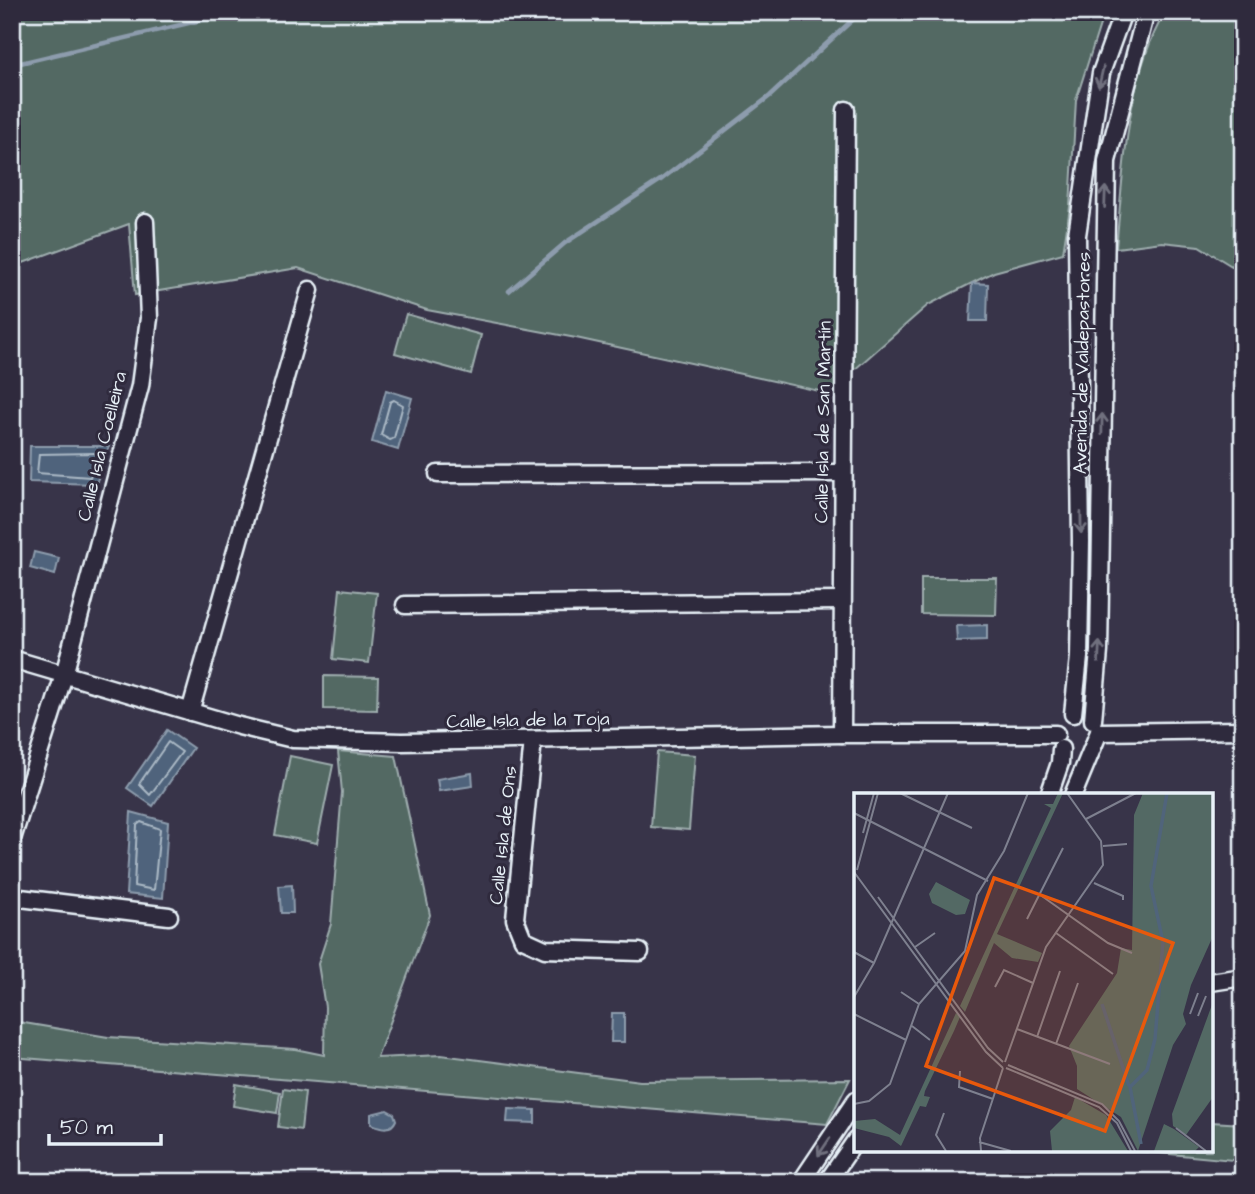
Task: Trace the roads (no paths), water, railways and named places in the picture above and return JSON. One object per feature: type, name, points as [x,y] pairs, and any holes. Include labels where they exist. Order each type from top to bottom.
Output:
[{"type":"street","name":"Avenida de Valdepastores","points":[[1073,714],[1079,657],[1081,541],[1077,235],[1101,73],[1123,12]]},
{"type":"street","name":"Avenida de Valdepastores","points":[[1090,753],[1096,726],[1099,651],[1107,161],[1146,12]]},
{"type":"street","name":"Calle Isla de San Martín","points":[[842,734],[846,110]]},
{"type":"street","name":"Calle Isla Coelleira","points":[[12,839],[64,675],[140,386],[149,318],[145,222]]},
{"type":"street","points":[[190,712],[310,290]]},
{"type":"street","points":[[438,474],[842,473]]},
{"type":"street","points":[[405,605],[842,601]]},
{"type":"street","name":"Calle Isla de la Toja","points":[[12,659],[190,712],[293,739],[402,743],[842,734],[1059,742],[1075,756],[1090,753]]},
{"type":"street","points":[[1050,793],[1060,764],[1059,742],[1073,714],[1096,726],[1243,730]]},
{"type":"street","name":"Calle Isla de Ons","points":[[533,740],[515,919],[523,939],[545,948],[640,952]]},
{"type":"street","points":[[1074,793],[1090,753]]},
{"type":"street","points":[[12,897],[169,916]]},
{"type":"street","points":[[1213,982],[1243,977]]},
{"type":"street","points":[[801,1182],[852,1106]]},
{"type":"street","points":[[827,1182],[854,1143]]},
{"type":"water","points":[[972,283],[988,284],[987,321],[970,321]]},
{"type":"water","points":[[386,390],[412,398],[398,450],[372,442]]},
{"type":"water","points":[[30,446],[109,446],[96,484],[29,482]]},
{"type":"water","points":[[34,552],[59,558],[55,575],[30,568]]},
{"type":"water","points":[[987,625],[987,640],[957,641],[956,626]]},
{"type":"water","points":[[167,730],[193,748],[153,806],[127,788]]},
{"type":"water","points":[[472,773],[473,786],[439,791],[437,779]]},
{"type":"water","points":[[131,812],[168,822],[163,898],[126,894]]},
{"type":"water","points":[[292,885],[293,913],[281,913],[279,886]]},
{"type":"water","points":[[612,1013],[624,1013],[624,1042],[611,1042]]},
{"type":"water","points":[[508,1109],[535,1110],[535,1123],[507,1122]]},
{"type":"water","points":[[387,1110],[394,1114],[394,1124],[385,1128],[371,1124],[371,1114]]},
{"type":"waterway","points":[[12,65],[235,12]]},
{"type":"waterway","points":[[509,291],[565,243],[662,179],[770,96],[861,12]]}]
